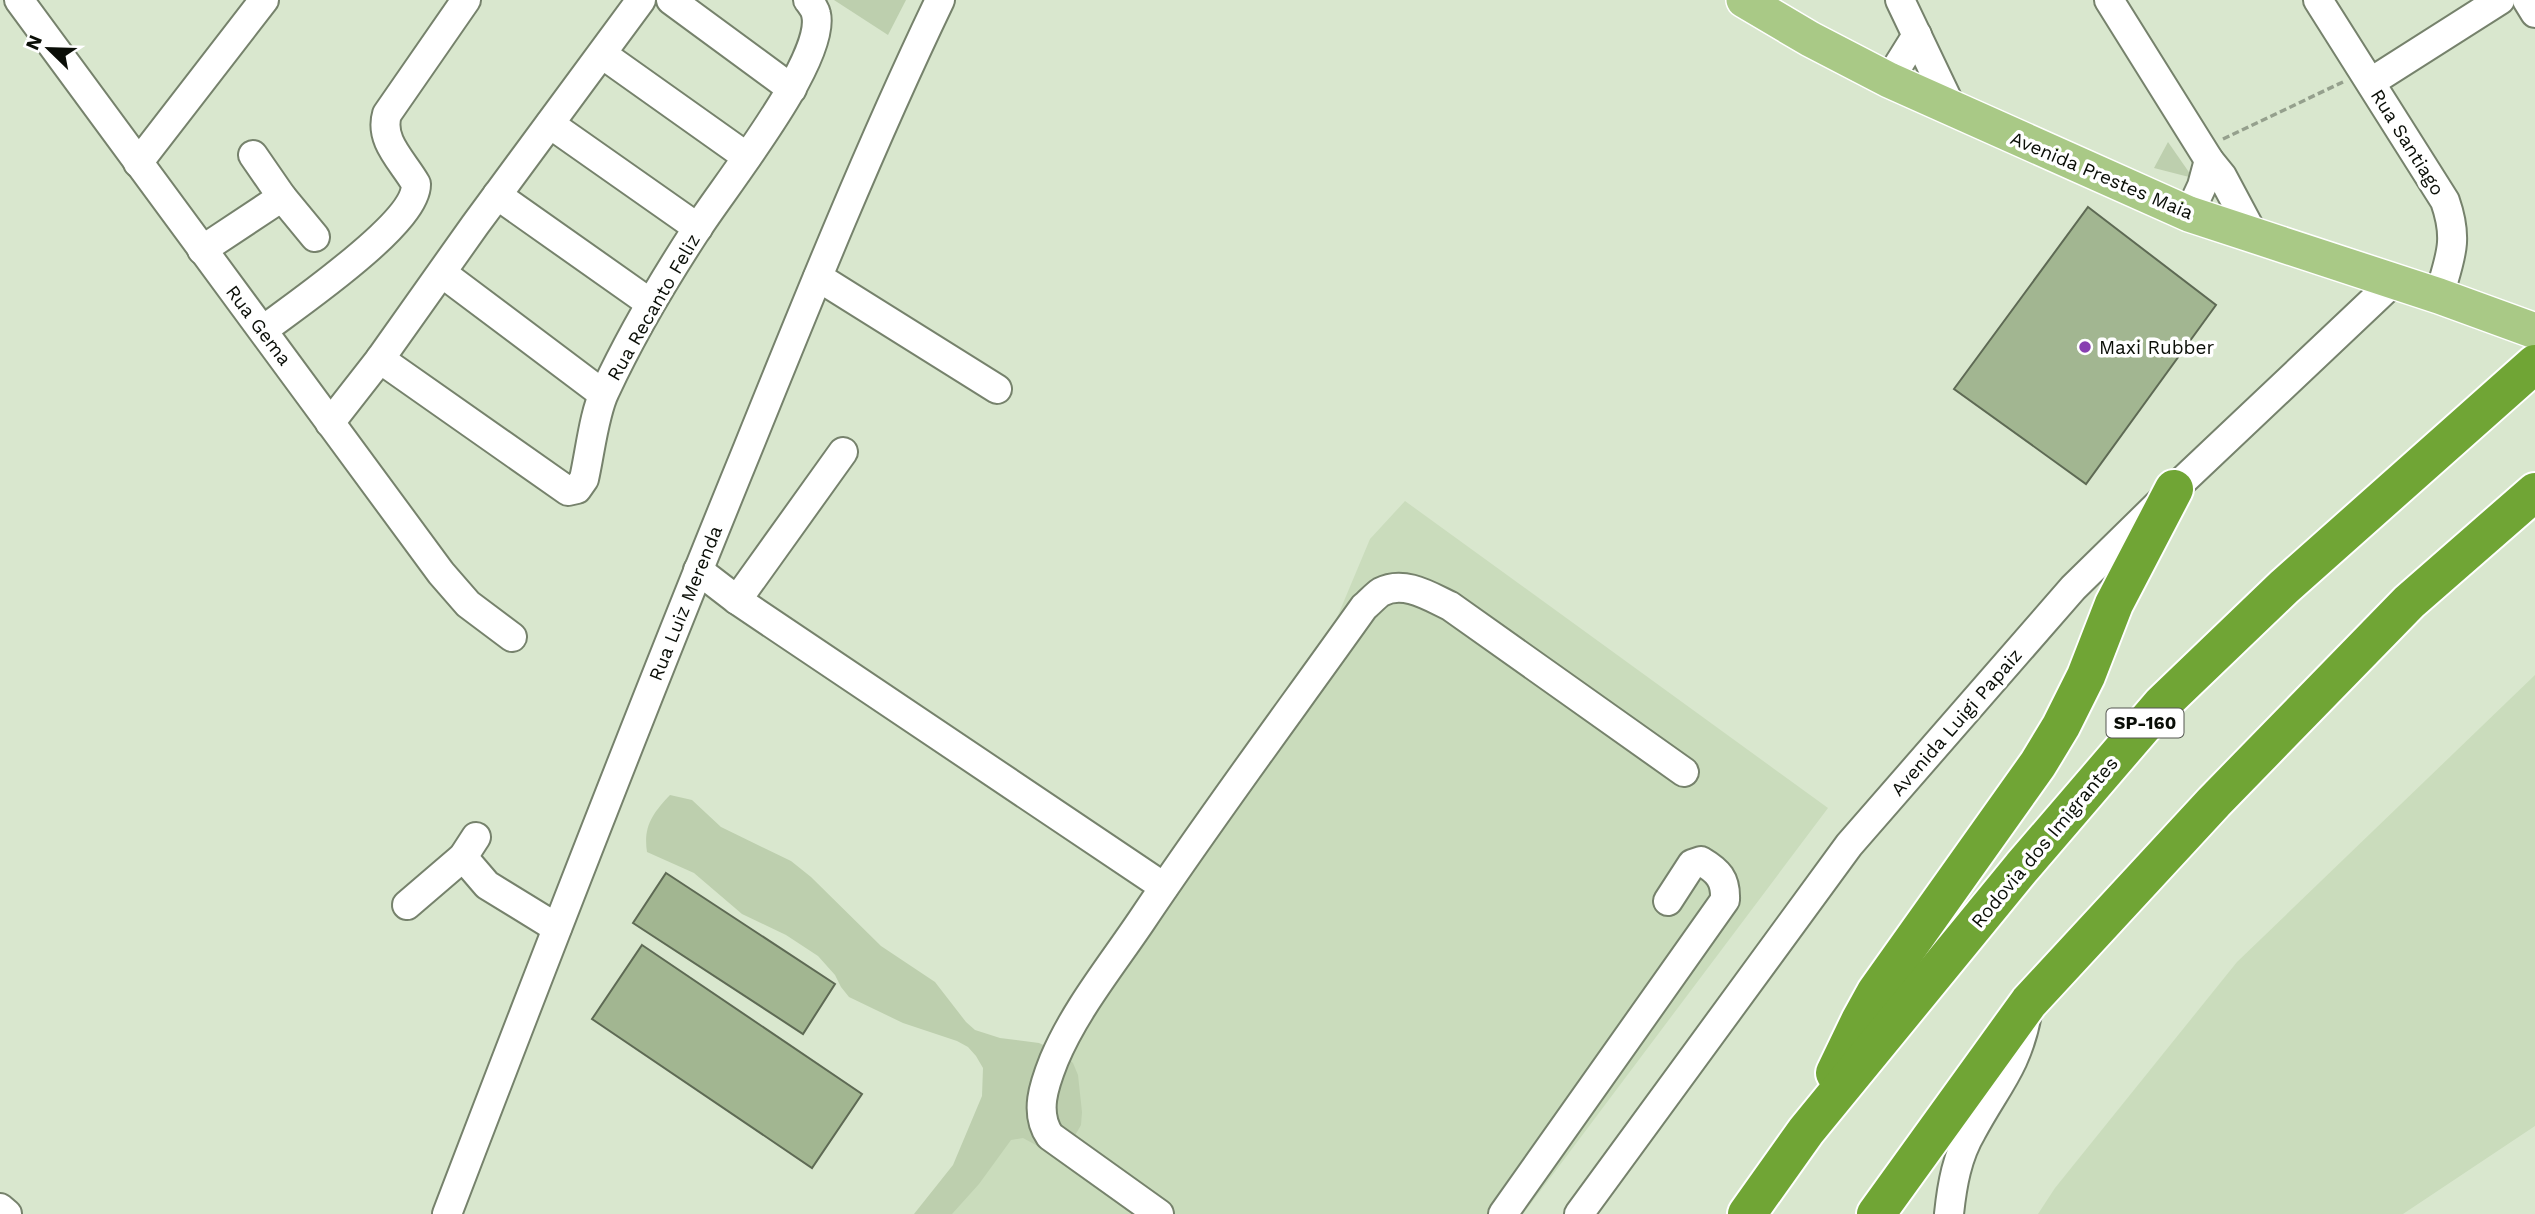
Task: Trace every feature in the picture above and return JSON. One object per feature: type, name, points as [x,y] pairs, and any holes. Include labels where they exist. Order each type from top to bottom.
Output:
[{"type":"highway","name":"Rodovia dos Imigrantes","points":[[1747,1214],[1806,1131],[2022,867],[2162,704],[2284,587],[2535,364]]},
{"type":"highway","points":[[1806,1131],[1877,992],[2038,764],[2061,726],[2086,676],[2114,604],[2174,489]]},
{"type":"highway","points":[[1876,1214],[2029,1002],[2214,802],[2409,602],[2535,492]]},
{"type":"main road","name":"Avenida Prestes Maia","points":[[1744,0],[1810,39],[1889,80],[2189,214],[2439,296],[2535,331]]},
{"type":"street","points":[[138,163],[264,0]]},
{"type":"street","points":[[263,330],[367,249],[401,215],[413,198],[416,184],[385,137],[384,124],[387,114],[466,0]]},
{"type":"street","points":[[330,423],[380,359],[641,0]]},
{"type":"street","points":[[671,0],[792,89]]},
{"type":"street","name":"Rua Recanto Feliz","points":[[380,359],[568,491],[577,489],[584,479],[603,394],[650,303],[792,89],[810,50],[816,28],[816,14],[808,0]]},
{"type":"street","name":"Rua Luiz Merenda","points":[[447,1214],[698,570],[817,277],[907,69],[940,0]]},
{"type":"street","points":[[1900,0],[1952,109]]},
{"type":"street","points":[[2109,0],[2205,154],[2222,176],[2254,236]]},
{"type":"street","name":"Rua Santiago","points":[[2318,0],[2445,201],[2452,222],[2453,247],[2439,296]]},
{"type":"street","points":[[2367,77],[2500,0]]},
{"type":"street","points":[[2527,0],[2535,13]]},
{"type":"street","name":"Rua Gema","points":[[27,5],[138,163],[459,593],[484,618],[512,637]]},
{"type":"street","points":[[1889,80],[1917,35]]},
{"type":"street","points":[[602,54],[747,157]]},
{"type":"street","points":[[550,124],[698,228]]},
{"type":"street","points":[[2189,214],[2202,186],[2205,154]]},
{"type":"street","points":[[253,155],[282,197],[315,237]]},
{"type":"street","points":[[497,195],[650,303]]},
{"type":"street","points":[[202,250],[282,197]]},
{"type":"street","points":[[442,273],[603,394]]},
{"type":"street","points":[[817,277],[996,388]]},
{"type":"street","name":"Avenida Luigi Papaiz","points":[[1579,1214],[1849,845],[2073,588],[2393,282]]},
{"type":"street","points":[[737,600],[844,452]]},
{"type":"street","points":[[698,570],[737,600],[1164,887]]},
{"type":"street","points":[[1159,1214],[1050,1136],[1042,1125],[1041,1105],[1051,1069],[1071,1025],[1164,887],[1364,607],[1381,592],[1399,588],[1417,590],[1450,606],[1684,772]]},
{"type":"street","points":[[407,905],[470,847],[487,885],[557,928]]},
{"type":"street","points":[[1503,1214],[1725,900],[1726,884],[1716,870],[1701,861],[1692,864],[1668,901]]},
{"type":"street","points":[[1949,1214],[1951,1187],[1961,1156],[1971,1132],[2003,1082],[2015,1057],[2023,1035],[2029,1002]]},
{"type":"street","points":[[0,1208],[8,1214]]},
{"type":"path","points":[[2205,154],[2367,77]]},
{"type":"shaded area","points":[[834,0],[906,0],[888,35]]},
{"type":"shaded area","points":[[2168,142],[2193,178],[2154,168]]},
{"type":"shaded area","points":[[1405,501],[1828,808],[1523,1214],[944,1214],[1240,774],[1336,620],[1370,539]]},
{"type":"shaded area","points":[[2535,675],[2535,1126],[2403,1214],[2038,1214],[2055,1188],[2237,962]]},
{"type":"shaded area","points":[[670,795],[692,800],[721,827],[791,861],[811,877],[881,946],[935,982],[975,1030],[1000,1038],[1039,1043],[1063,1054],[1073,1063],[1078,1075],[1082,1112],[1081,1125],[1069,1146],[1045,1150],[1023,1138],[1011,1140],[979,1184],[952,1214],[914,1214],[953,1165],[982,1096],[983,1068],[968,1047],[957,1041],[903,1023],[849,997],[835,975],[818,956],[786,935],[742,914],[694,873],[647,852],[648,827]]},
{"type":"building","name":"Maxi Rubber","points":[[2088,207],[2216,305],[2086,484],[1954,389]]},
{"type":"building","points":[[666,873],[835,984],[803,1034],[633,923]]},
{"type":"building","points":[[642,945],[862,1094],[812,1168],[592,1019]]},
{"type":"place","name":"Maxi Rubber","points":[[2085,347]]}]
